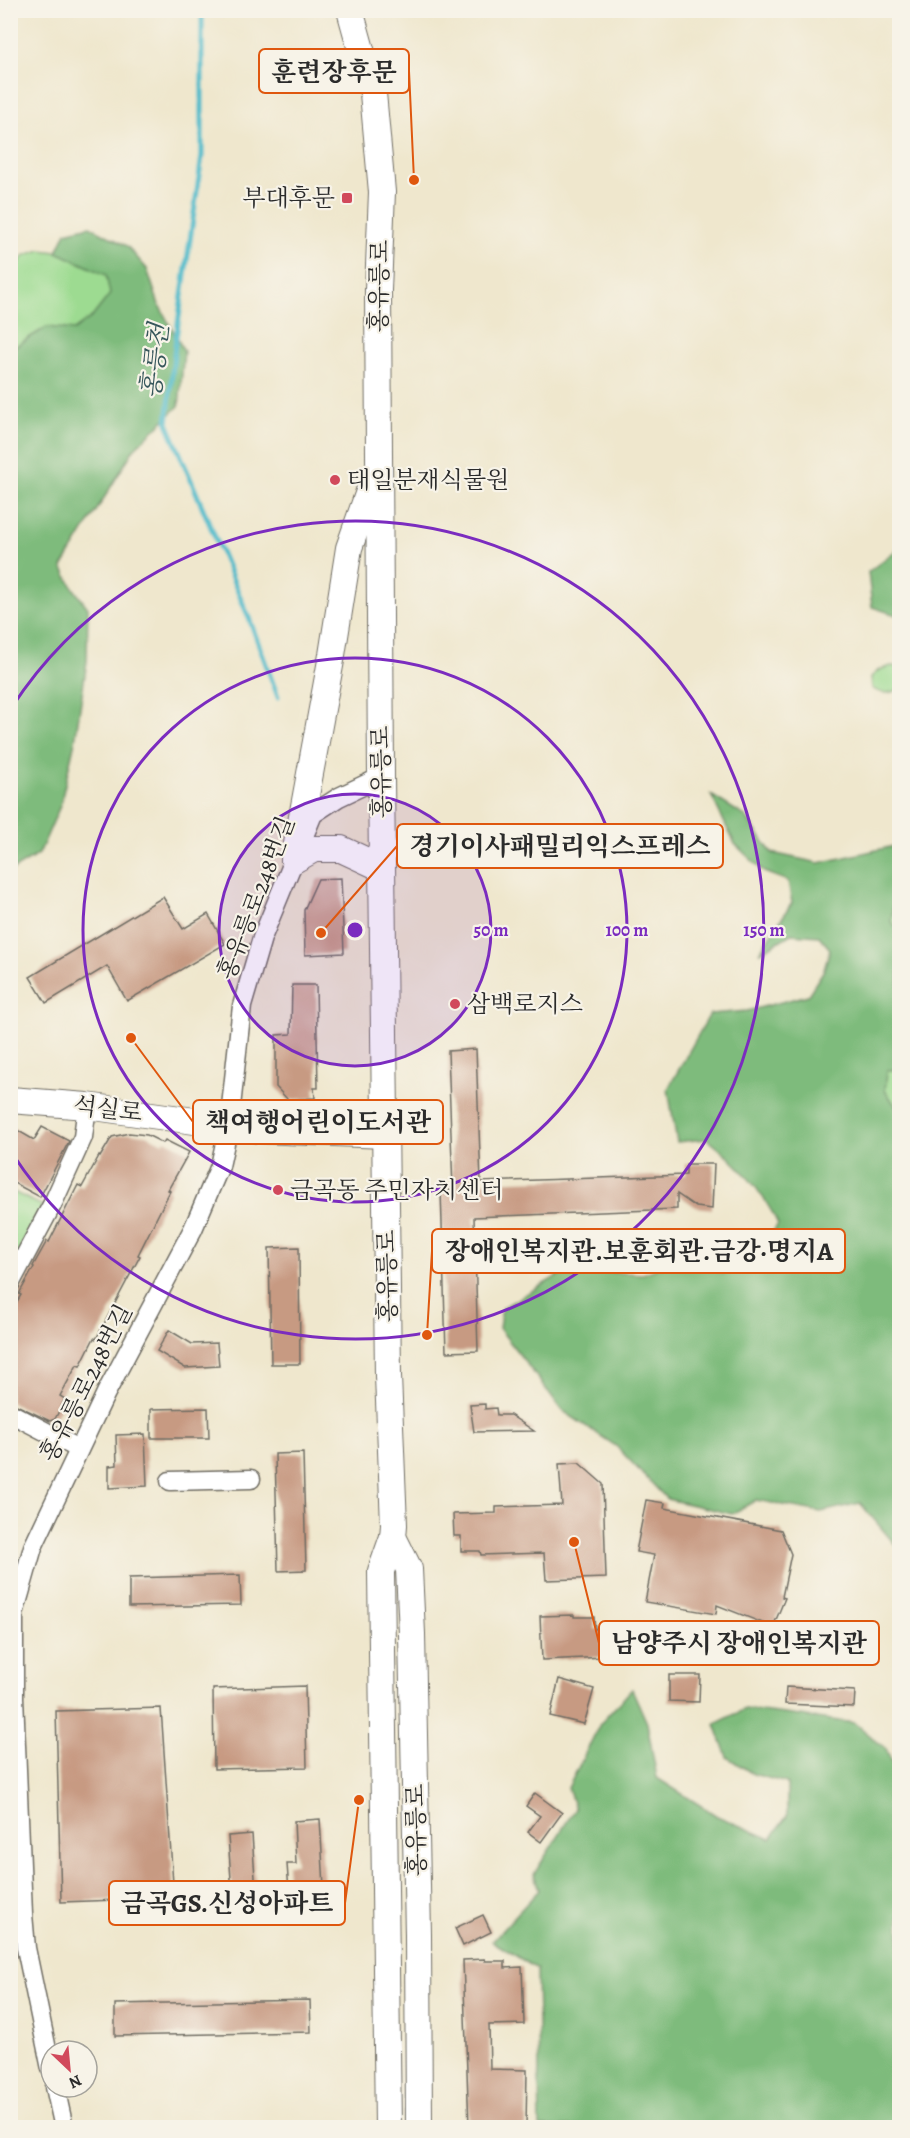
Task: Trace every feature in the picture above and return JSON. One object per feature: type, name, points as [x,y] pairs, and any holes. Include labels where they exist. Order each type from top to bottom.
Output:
[{"type":"street","name":"홍유릉로","points":[[350,10],[373,93],[382,192],[378,290],[381,777],[393,1537],[381,1570],[388,2127]]},
{"type":"street","points":[[294,860],[332,655],[349,548],[379,466]]},
{"type":"street","name":"홍유릉로248번길","points":[[45,2039],[25,1936],[14,1697],[14,1614],[33,1547],[79,1449],[193,1229],[220,1166],[229,1125],[242,1006],[262,938],[313,814],[339,797],[381,777]]},
{"type":"street","points":[[294,860],[314,849],[341,849],[382,868]]},
{"type":"street","name":"석실로","points":[[10,1100],[87,1106],[259,1130],[385,1135]]},
{"type":"street","points":[[10,1284],[53,1203],[83,1137],[87,1106]]},
{"type":"street","points":[[10,1413],[79,1449]]},
{"type":"street","points":[[170,1481],[251,1479]]},
{"type":"street","name":"홍유릉로","points":[[393,1537],[409,1569],[412,1634],[419,2127]]},
{"type":"street","points":[[58,2099],[64,2127]]},
{"type":"green space","points":[[90,226],[127,246],[147,269],[159,305],[184,351],[179,406],[134,449],[62,567],[88,608],[87,661],[75,741],[60,806],[39,854],[11,871],[11,349],[47,327],[74,330],[93,316],[110,294],[106,275],[57,252],[66,232]]},
{"type":"green space","points":[[40,250],[57,252],[107,275],[111,294],[93,316],[74,330],[47,327],[11,349],[12,275],[23,256]]},
{"type":"green space","points":[[899,548],[899,616],[872,607],[868,572]]},
{"type":"green space","points":[[891,666],[899,667],[899,689],[886,693],[872,688],[871,677],[879,670]]},
{"type":"green space","points":[[711,795],[745,816],[772,853],[819,863],[899,845],[899,894],[894,895],[891,922],[899,930],[899,1068],[887,1071],[885,1090],[900,1113],[899,1549],[860,1503],[821,1512],[756,1500],[732,1514],[667,1499],[616,1446],[563,1411],[499,1328],[502,1308],[568,1270],[643,1274],[685,1257],[723,1274],[760,1252],[778,1224],[757,1188],[707,1139],[677,1142],[668,1089],[710,1014],[747,1011],[808,995],[824,970],[830,949],[819,936],[791,934],[759,953],[792,903],[788,881],[764,872],[735,844]]},
{"type":"green space","points":[[899,894],[899,930],[891,922],[894,895]]},
{"type":"green space","points":[[899,1068],[899,1113],[885,1090],[887,1071]]},
{"type":"green space","points":[[11,1191],[43,1206],[11,1268]]},
{"type":"green space","points":[[632,1689],[647,1723],[657,1778],[717,1816],[771,1839],[787,1816],[787,1783],[753,1774],[727,1757],[715,1724],[745,1709],[855,1723],[886,1749],[900,1780],[899,2127],[540,2127],[537,1969],[492,1941],[539,1890],[534,1874],[575,1809],[568,1788],[600,1724]]},
{"type":"building","points":[[341,878],[344,953],[305,955],[304,910],[318,879]]},
{"type":"building","points":[[163,897],[183,929],[208,914],[225,944],[127,1001],[107,966],[46,1003],[30,977]]},
{"type":"building","points":[[292,985],[316,985],[318,1088],[314,1088],[315,1098],[288,1100],[276,1087],[276,1035],[291,1034]]},
{"type":"building","points":[[476,1049],[481,1182],[686,1175],[686,1164],[714,1164],[712,1209],[696,1207],[677,1194],[677,1209],[474,1217],[478,1351],[446,1352],[441,1191],[453,1190],[448,1051]]},
{"type":"building","points":[[10,1126],[34,1140],[42,1127],[69,1141],[40,1197],[10,1181]]},
{"type":"building","points":[[129,1133],[147,1135],[163,1143],[165,1140],[189,1152],[168,1190],[170,1191],[138,1255],[140,1256],[96,1339],[94,1338],[80,1366],[77,1365],[60,1396],[65,1399],[55,1419],[50,1421],[10,1402],[10,1313],[78,1185],[82,1187],[112,1137]]},
{"type":"building","points":[[299,1247],[300,1364],[271,1364],[269,1248]]},
{"type":"building","points":[[169,1330],[192,1344],[217,1343],[219,1366],[185,1368],[157,1351]]},
{"type":"building","points":[[485,1404],[485,1409],[496,1408],[497,1415],[510,1415],[534,1431],[474,1432],[470,1405]]},
{"type":"building","points":[[208,1408],[209,1438],[151,1438],[151,1409]]},
{"type":"building","points":[[145,1434],[147,1486],[109,1488],[109,1466],[117,1465],[116,1435]]},
{"type":"building","points":[[303,1453],[306,1570],[278,1571],[275,1454]]},
{"type":"building","points":[[579,1463],[603,1484],[606,1578],[546,1580],[544,1553],[481,1555],[480,1551],[461,1551],[461,1536],[454,1536],[453,1514],[496,1513],[496,1507],[562,1505],[559,1464]]},
{"type":"building","points":[[646,1500],[665,1503],[664,1508],[781,1530],[791,1554],[782,1597],[785,1598],[773,1627],[717,1605],[716,1614],[645,1602],[654,1555],[636,1552]]},
{"type":"building","points":[[240,1575],[241,1605],[129,1607],[129,1578]]},
{"type":"building","points":[[574,1615],[574,1617],[594,1617],[595,1629],[604,1629],[605,1657],[542,1660],[540,1616]]},
{"type":"building","points":[[669,1675],[700,1675],[699,1702],[669,1701]]},
{"type":"building","points":[[559,1679],[594,1689],[584,1724],[550,1716]]},
{"type":"building","points":[[305,1686],[307,1767],[214,1769],[213,1689]]},
{"type":"building","points":[[786,1687],[855,1691],[854,1707],[785,1704]]},
{"type":"building","points":[[161,1708],[174,1898],[61,1902],[56,1711]]},
{"type":"building","points":[[535,1793],[562,1813],[541,1842],[528,1832],[540,1816],[526,1806]]},
{"type":"building","points":[[320,1819],[325,1903],[290,1905],[287,1864],[296,1864],[294,1821]]},
{"type":"building","points":[[252,1834],[257,1907],[233,1908],[228,1836]]},
{"type":"building","points":[[483,1915],[491,1932],[463,1946],[455,1928]]},
{"type":"building","points":[[485,1959],[485,1961],[505,1961],[505,1968],[522,1967],[524,2024],[489,2025],[490,2069],[527,2070],[526,2127],[469,2127],[463,1960]]},
{"type":"building","points":[[310,2000],[311,2032],[115,2036],[115,2004]]},
{"type":"waterway","name":"홍릉천","points":[[202,10],[202,156],[175,345],[167,423],[249,618],[278,697]]},
{"type":"place","name":"훈련장후문","points":[[414,180]]},
{"type":"place","name":"부대후문","points":[[347,198]]},
{"type":"place","name":"태일분재식물원","points":[[335,480]]},
{"type":"place","name":"경기이사패밀리익스프레스","points":[[321,933]]},
{"type":"place","name":"삼백로지스","points":[[455,1004]]},
{"type":"place","name":"책여행어린이도서관","points":[[131,1038]]},
{"type":"place","name":"금곡동 주민자치센터","points":[[278,1190]]},
{"type":"place","name":"장애인복지관.보훈회관.금강·명지A","points":[[427,1335]]},
{"type":"place","name":"남양주시 장애인복지관","points":[[574,1542]]},
{"type":"place","name":"금곡GS.신성아파트","points":[[359,1800]]}]
